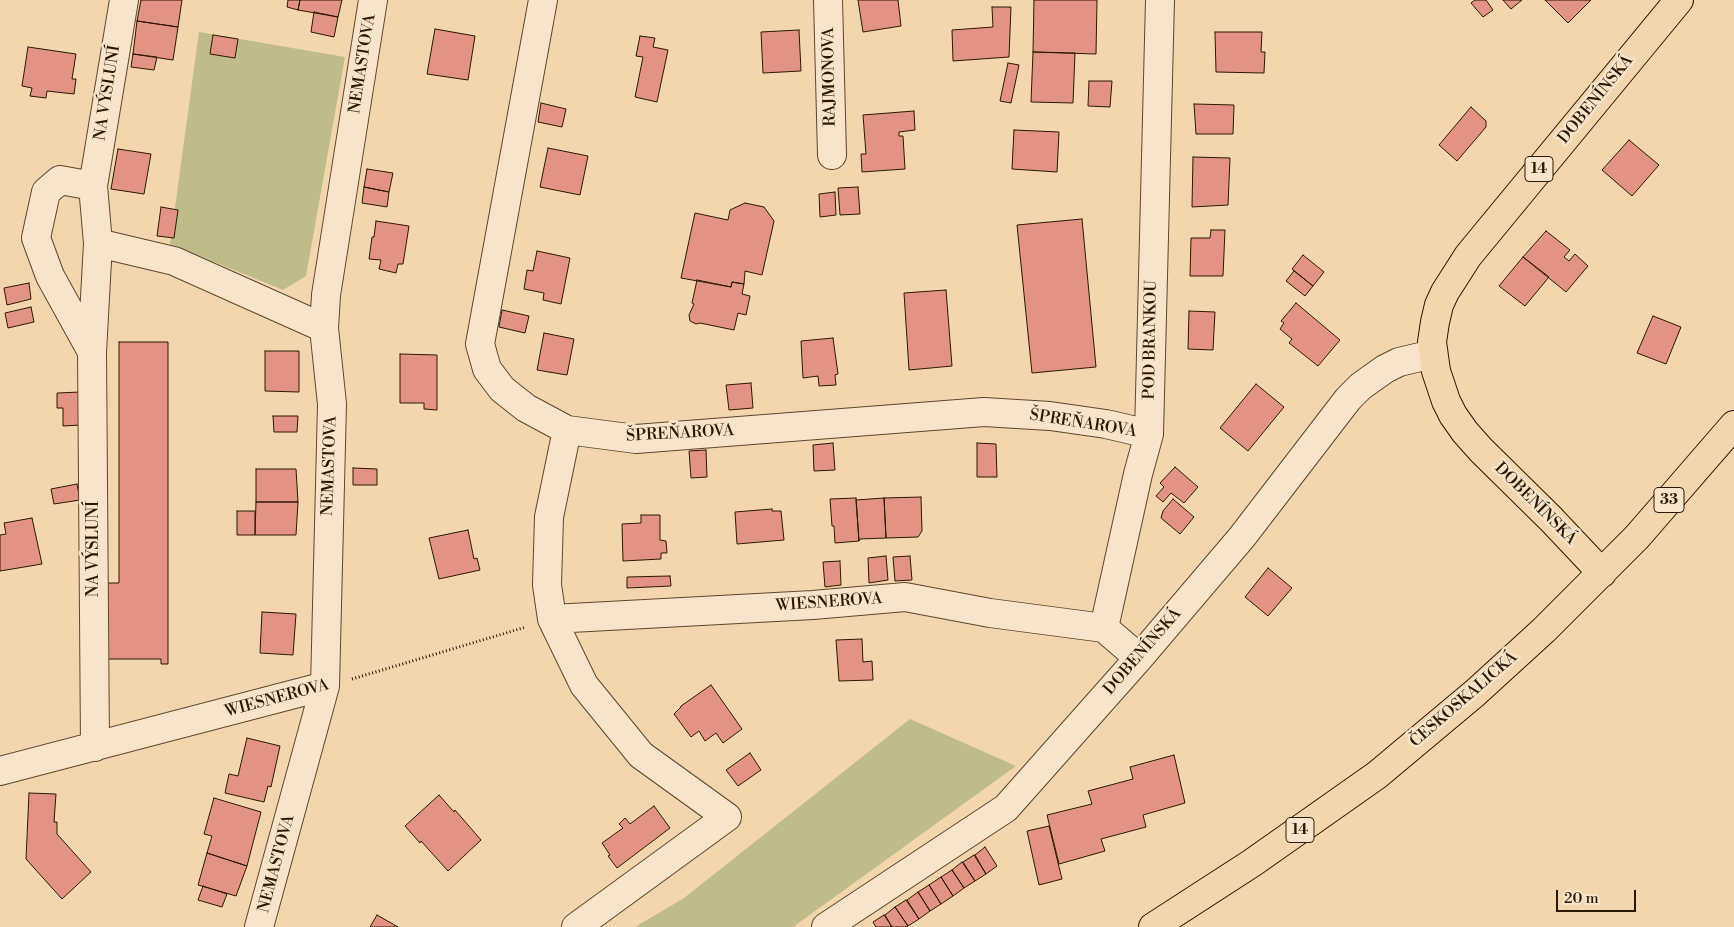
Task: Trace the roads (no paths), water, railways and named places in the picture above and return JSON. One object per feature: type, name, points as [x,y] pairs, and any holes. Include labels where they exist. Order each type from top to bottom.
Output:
[{"type":"main road","name":"DOBENÍNSKÁ","points":[[1602,573],[1551,519],[1480,450],[1465,432],[1446,401],[1436,371],[1433,354],[1433,335],[1439,306],[1459,269],[1678,0]]},
{"type":"main road","name":"ČESKOSKALICKÁ","points":[[1153,927],[1252,863],[1377,775],[1475,692],[1544,630],[1637,537],[1734,425]]},
{"type":"street","name":"NA VÝSLUNÍ","points":[[95,747],[92,352],[98,243],[93,186],[124,0]]},
{"type":"street","name":"NEMASTOVA","points":[[260,927],[325,686],[332,404],[324,328],[326,295],[373,0]]},
{"type":"street","name":"ŠPREŇAROVA","points":[[543,0],[480,344],[487,369],[502,389],[526,408],[567,430],[636,439],[984,412],[1050,416],[1106,424],[1149,434]]},
{"type":"street","name":"RAJMONOVA","points":[[828,0],[832,155]]},
{"type":"street","name":"POD BRANKOU","points":[[1104,628],[1138,474],[1149,434],[1160,0]]},
{"type":"street","name":"NA VÝSLUNÍ","points":[[92,352],[50,276],[36,238],[46,192],[60,180],[93,186]]},
{"type":"street","points":[[98,243],[174,260],[324,328]]},
{"type":"street","name":"DOBENÍNSKÁ","points":[[826,927],[1006,808],[1139,658],[1242,537],[1348,399],[1361,386],[1385,369],[1399,362],[1433,354]]},
{"type":"street","points":[[567,430],[549,517],[547,585],[552,620],[584,685],[641,755],[727,817],[576,927]]},
{"type":"street","name":"WIESNEROVA","points":[[552,620],[784,607],[905,597],[990,614],[1104,628]]},
{"type":"street","points":[[1104,628],[1139,658]]},
{"type":"street","name":"WIESNEROVA","points":[[0,771],[325,686]]}]
